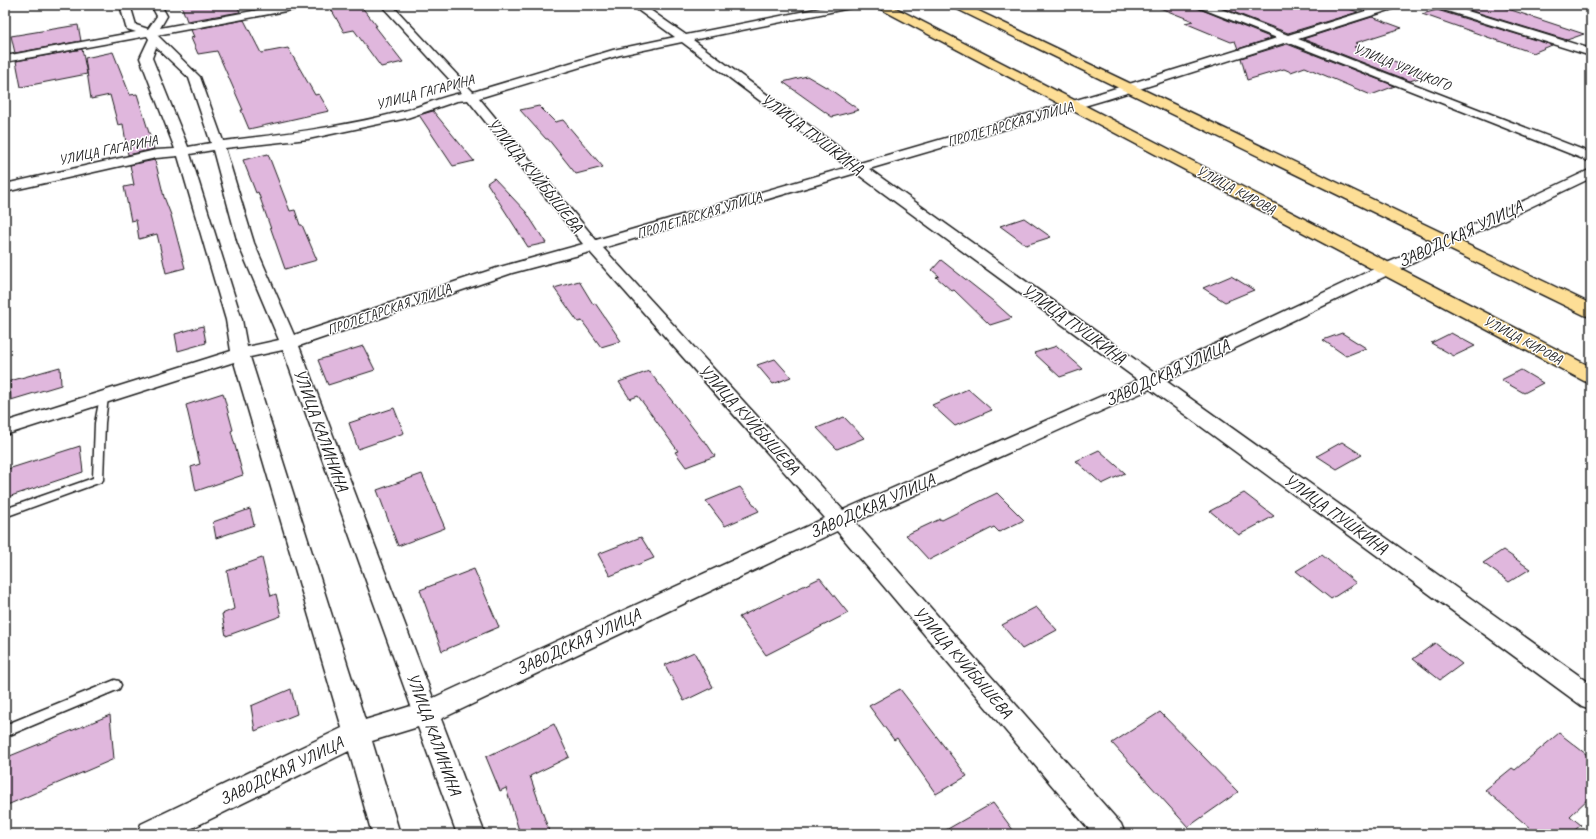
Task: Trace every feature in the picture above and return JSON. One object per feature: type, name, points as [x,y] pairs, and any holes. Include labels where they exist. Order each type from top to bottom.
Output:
[{"type":"main road","name":"УЛИЦА КИРОВА","points":[[881,5],[1075,105],[1591,376]]},
{"type":"main road","points":[[957,5],[1591,311]]},
{"type":"street","name":"УЛИЦА КАЛИНИНА","points":[[125,5],[131,27],[152,36],[194,77],[218,145],[246,243],[289,343],[472,834]]},
{"type":"street","points":[[156,5],[162,16],[152,36],[146,58],[183,152],[234,320],[240,354],[357,734],[386,834]]},
{"type":"street","points":[[5,59],[152,36],[302,5]]},
{"type":"street","name":"УЛИЦА КУЙБЫШЕВА","points":[[386,5],[471,96],[593,246],[840,520],[1111,834]]},
{"type":"street","name":"УЛИЦА ПУШКИНА","points":[[636,5],[684,38],[858,168],[1591,698]]},
{"type":"street","name":"УЛИЦА ГАГАРИНА","points":[[5,188],[156,154],[183,152],[218,145],[308,135],[407,114],[455,98],[471,96],[617,52],[850,5]]},
{"type":"street","name":"УЛИЦА УРИЦКОГО","points":[[1202,5],[1591,158]]},
{"type":"street","name":"ПРОЛЕТАРСКАЯ УЛИЦА","points":[[5,429],[240,354],[289,343],[506,270],[593,246],[1129,89],[1395,5]]},
{"type":"street","points":[[1438,5],[1591,53]]},
{"type":"street","name":"ЗАВОДСКАЯ УЛИЦА","points":[[151,834],[357,734],[427,713],[840,520],[1152,381],[1591,173]]},
{"type":"lane","points":[[5,513],[98,480],[100,423],[104,397]]},
{"type":"lane","points":[[5,731],[115,685]]},
{"type":"building","points":[[181,5],[237,5],[240,12],[187,21]]},
{"type":"building","points":[[360,5],[403,62],[381,67],[354,30],[344,32],[331,9]]},
{"type":"building","points":[[1196,5],[1197,8],[1272,38],[1238,49],[1235,41],[1231,42],[1185,23],[1193,21],[1155,6]]},
{"type":"building","points":[[1215,5],[1338,5],[1358,12],[1288,33]]},
{"type":"building","points":[[1453,5],[1496,5],[1584,34],[1567,40]]},
{"type":"building","points":[[1437,10],[1552,45],[1533,53],[1422,14]]},
{"type":"building","points":[[1372,17],[1402,28],[1355,43],[1360,45],[1354,47],[1430,74],[1410,81],[1303,39]]},
{"type":"building","points":[[244,20],[261,53],[288,48],[315,95],[319,94],[329,111],[249,129],[241,110],[243,110],[217,51],[198,54],[191,38],[194,37],[191,30]]},
{"type":"building","points":[[78,25],[81,41],[15,53],[11,36]]},
{"type":"building","points":[[1287,44],[1395,86],[1371,95],[1305,67],[1291,72],[1284,69],[1247,80],[1241,58]]},
{"type":"building","points":[[82,49],[87,74],[21,87],[16,61]]},
{"type":"building","points":[[113,52],[130,95],[137,94],[154,149],[128,155],[123,124],[118,125],[110,95],[91,99],[85,58]]},
{"type":"building","points":[[807,76],[831,90],[859,110],[832,117],[783,82]]},
{"type":"building","points":[[539,106],[555,122],[563,120],[603,167],[576,174],[548,139],[546,139],[520,110]]},
{"type":"building","points":[[433,111],[474,161],[453,166],[419,115]]},
{"type":"building","points":[[268,154],[290,211],[295,210],[300,225],[302,225],[317,260],[285,269],[258,192],[256,193],[243,160]]},
{"type":"building","points":[[155,160],[164,197],[171,215],[185,268],[166,273],[157,234],[139,239],[136,220],[131,221],[124,187],[134,185],[130,165]]},
{"type":"building","points":[[494,178],[526,212],[546,243],[528,247],[487,183]]},
{"type":"building","points":[[1024,218],[1051,237],[1026,245],[1000,226]]},
{"type":"building","points":[[941,260],[1012,318],[990,325],[954,290],[952,291],[936,277],[939,276],[932,270]]},
{"type":"building","points":[[1231,276],[1254,290],[1225,302],[1203,288]]},
{"type":"building","points":[[579,281],[593,304],[595,303],[621,341],[601,347],[582,321],[578,322],[554,288]]},
{"type":"building","points":[[203,326],[206,343],[178,351],[175,334]]},
{"type":"building","points":[[1342,333],[1366,348],[1346,356],[1323,340]]},
{"type":"building","points":[[1451,333],[1475,346],[1454,356],[1431,343]]},
{"type":"building","points":[[363,346],[375,370],[328,385],[318,360]]},
{"type":"building","points":[[1057,346],[1083,369],[1060,377],[1034,353]]},
{"type":"building","points":[[775,359],[791,377],[773,384],[757,365]]},
{"type":"building","points":[[60,367],[61,385],[11,400],[10,381]]},
{"type":"building","points":[[1521,370],[1543,383],[1524,393],[1501,380]]},
{"type":"building","points":[[649,371],[703,441],[705,441],[715,456],[686,467],[675,452],[678,451],[638,396],[630,399],[619,382]]},
{"type":"building","points":[[968,389],[992,410],[955,426],[932,405]]},
{"type":"building","points":[[223,393],[233,430],[231,431],[243,475],[196,491],[191,467],[200,464],[186,405]]},
{"type":"building","points":[[394,408],[404,433],[358,449],[349,423]]},
{"type":"building","points":[[844,417],[864,438],[837,449],[817,428]]},
{"type":"building","points":[[1342,442],[1362,455],[1337,469],[1317,456]]},
{"type":"building","points":[[80,446],[83,472],[5,498],[5,470]]},
{"type":"building","points":[[1099,450],[1125,473],[1102,484],[1076,461]]},
{"type":"building","points":[[422,474],[445,528],[398,546],[377,490]]},
{"type":"building","points":[[740,487],[759,511],[725,526],[706,501]]},
{"type":"building","points":[[997,493],[1024,520],[999,532],[994,527],[929,560],[906,535],[940,519],[942,520]]},
{"type":"building","points":[[1244,493],[1274,516],[1239,535],[1210,511]]},
{"type":"building","points":[[250,509],[254,525],[216,538],[213,522]]},
{"type":"building","points":[[641,537],[654,558],[610,576],[598,554]]},
{"type":"building","points":[[1503,550],[1530,569],[1509,582],[1483,563]]},
{"type":"building","points":[[1322,555],[1356,583],[1331,599],[1296,571]]},
{"type":"building","points":[[262,558],[271,596],[276,594],[281,616],[226,636],[222,614],[234,609],[227,571]]},
{"type":"building","points":[[474,569],[499,627],[442,651],[420,590]]},
{"type":"building","points":[[820,578],[848,613],[766,655],[739,617]]},
{"type":"building","points":[[1036,607],[1057,630],[1022,649],[1002,625]]},
{"type":"building","points":[[1435,643],[1462,664],[1440,680],[1413,659]]},
{"type":"building","points":[[694,652],[713,687],[684,701],[665,665]]},
{"type":"building","points":[[291,689],[297,714],[255,731],[251,706]]},
{"type":"building","points":[[900,689],[967,776],[936,794],[897,738],[894,740],[869,706]]},
{"type":"building","points":[[1160,712],[1238,792],[1188,827],[1112,743]]},
{"type":"building","points":[[110,715],[114,759],[5,806],[5,758]]},
{"type":"building","points":[[554,724],[569,757],[530,776],[550,834],[520,834],[506,788],[500,791],[486,757]]},
{"type":"building","points":[[1559,733],[1591,758],[1591,796],[1570,816],[1581,825],[1570,834],[1537,834],[1485,790],[1512,768],[1515,770]]},
{"type":"building","points":[[993,803],[1016,834],[939,834]]}]
